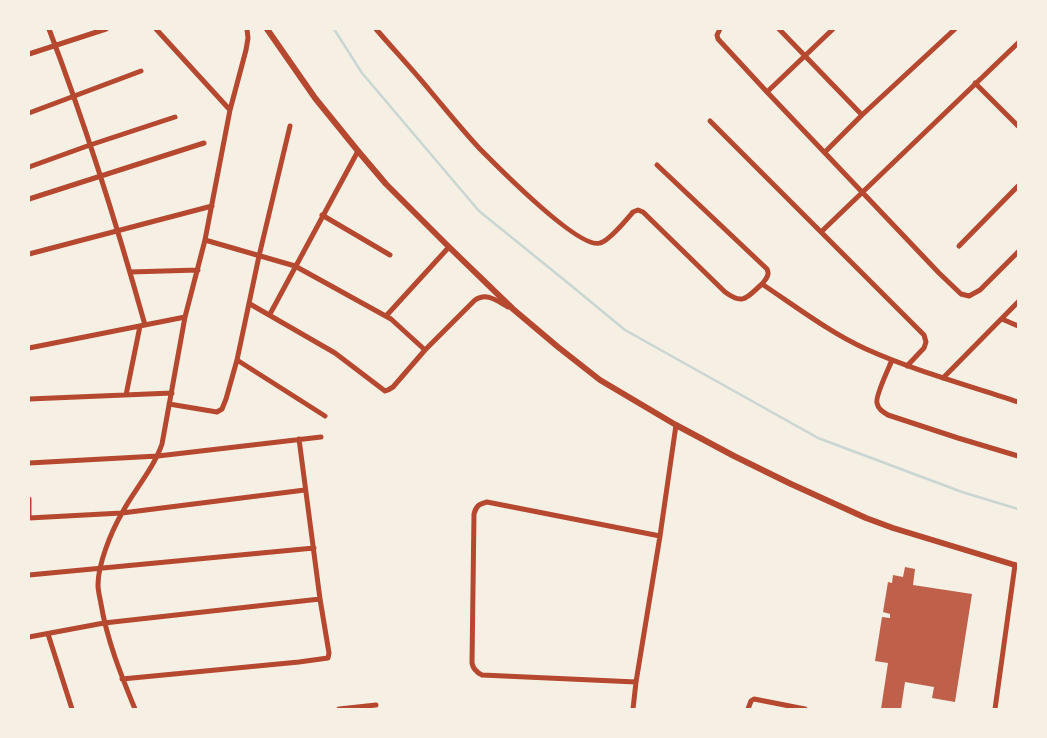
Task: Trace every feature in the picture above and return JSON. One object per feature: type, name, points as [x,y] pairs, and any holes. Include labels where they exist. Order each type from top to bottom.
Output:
[{"type":"street","points":[[49,29],[74,96],[100,176],[130,272],[142,326],[126,395]]},
{"type":"street","points":[[29,54],[106,29]]},
{"type":"street","points":[[156,29],[230,110]]},
{"type":"street","points":[[135,709],[122,679],[104,623],[98,586],[100,569],[106,549],[122,513],[158,456],[162,444],[186,317],[205,240],[230,110],[246,50],[248,29]]},
{"type":"street","points":[[266,29],[315,98],[386,184],[513,309],[600,380],[676,425],[734,456],[866,518],[1017,566],[995,709]]},
{"type":"street","points":[[376,29],[479,148],[536,203],[560,223],[584,240],[600,244],[633,212],[638,210],[643,212],[732,298],[738,300],[745,299],[762,284],[769,272],[657,165]]},
{"type":"street","points":[[720,29],[717,35],[718,39],[862,193],[961,294],[970,296],[980,290],[1018,252]]},
{"type":"street","points":[[779,29],[862,115]]},
{"type":"street","points":[[767,92],[833,29]]},
{"type":"street","points":[[824,152],[955,29]]},
{"type":"street","points":[[821,232],[1018,43]]},
{"type":"street","points":[[29,113],[141,71]]},
{"type":"street","points":[[976,83],[1018,126]]},
{"type":"street","points":[[29,167],[175,117]]},
{"type":"street","points":[[710,121],[924,335],[926,342],[924,348],[908,366]]},
{"type":"street","points":[[170,404],[217,412],[222,408],[226,399],[237,360],[259,256],[290,126]]},
{"type":"street","points":[[29,199],[204,143]]},
{"type":"street","points":[[270,314],[358,151]]},
{"type":"street","points":[[959,246],[1018,186]]},
{"type":"street","points":[[29,254],[212,206]]},
{"type":"street","points":[[322,215],[390,255]]},
{"type":"street","points":[[205,240],[295,266],[386,316],[425,350]]},
{"type":"street","points":[[386,316],[448,247]]},
{"type":"street","points":[[130,272],[198,270]]},
{"type":"street","points":[[762,284],[864,348],[908,366],[1018,402]]},
{"type":"street","points":[[250,304],[342,357],[385,391],[393,387],[425,350],[475,300],[480,297],[490,297],[513,309]]},
{"type":"street","points":[[943,378],[1018,302]]},
{"type":"street","points":[[29,348],[186,317]]},
{"type":"street","points":[[1002,319],[1018,326]]},
{"type":"street","points":[[237,360],[325,416]]},
{"type":"street","points":[[892,360],[876,398],[877,405],[881,411],[950,436],[1018,455]]},
{"type":"street","points":[[29,399],[172,393]]},
{"type":"street","points":[[633,709],[676,425]]},
{"type":"street","points":[[29,463],[158,456],[321,437]]},
{"type":"street","points":[[122,679],[325,659],[329,656],[299,439]]},
{"type":"street","points":[[29,499],[29,518],[122,513],[305,490]]},
{"type":"street","points":[[636,682],[482,674],[476,672],[472,663],[474,514],[476,507],[487,502],[660,536]]},
{"type":"street","points":[[29,575],[314,548]]},
{"type":"street","points":[[29,637],[104,623],[320,598]]},
{"type":"street","points":[[48,634],[72,709]]},
{"type":"street","points":[[748,709],[751,701],[754,699],[806,709]]},
{"type":"street","points":[[339,709],[376,705]]},
{"type":"building","points":[[905,567],[915,569],[913,585],[972,594],[955,702],[932,698],[934,687],[905,682],[901,709],[881,709],[888,663],[875,661],[882,617],[890,618],[890,614],[883,612],[888,582],[892,583],[893,575],[903,577]]},
{"type":"waterway","points":[[334,29],[362,73],[479,211],[625,330],[818,438],[962,492],[1018,509]]}]
